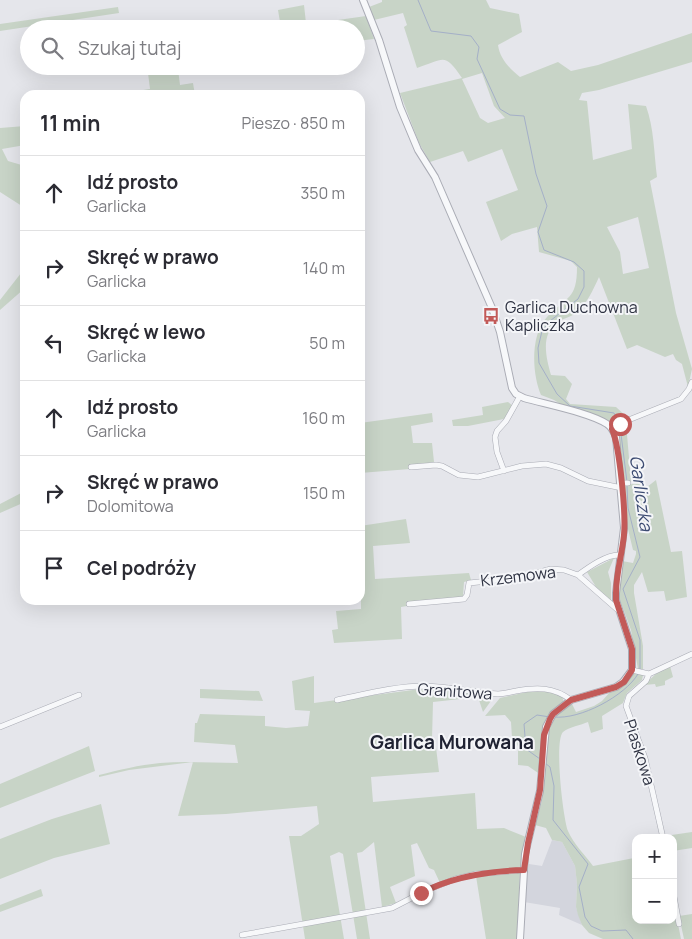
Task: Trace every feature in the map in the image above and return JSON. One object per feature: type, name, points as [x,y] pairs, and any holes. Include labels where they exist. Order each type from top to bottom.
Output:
[{"type":"street","points":[[363,0],[379,40],[400,107],[418,150],[435,177],[492,308],[500,332],[512,388],[520,396],[617,426],[680,399],[689,389],[692,382]]},
{"type":"street","points":[[504,471],[495,437],[520,396]]},
{"type":"street","points":[[520,939],[526,848],[540,790],[544,735],[551,717],[571,700],[616,687],[624,682],[634,670],[632,649],[616,593],[624,528],[624,484],[616,437],[617,426]]},
{"type":"street","points":[[411,467],[436,465],[459,475],[474,477],[490,476],[522,466],[546,464],[561,468],[588,481],[624,484]]},
{"type":"street","name":"Krzemowa","points":[[578,575],[614,555],[620,555]]},
{"type":"street","name":"Krzemowa","points":[[409,604],[464,599],[467,595],[469,583],[517,578],[551,569],[578,575],[620,612]]},
{"type":"street","points":[[634,670],[647,674],[692,654]]},
{"type":"street","name":"Piaskowa","points":[[647,674],[646,682],[629,696],[626,706],[645,758],[662,834]]},
{"type":"street","name":"Granitowa","points":[[337,700],[423,686],[476,690],[499,694],[524,689],[544,688],[559,692],[571,700]]},
{"type":"street","points":[[0,728],[79,695]]},
{"type":"street","points":[[242,935],[392,908],[427,890],[455,879],[476,874],[524,870]]},
{"type":"street","points":[[677,913],[679,924]]},
{"type":"shaded area","points":[[552,840],[562,842],[575,866],[577,884],[576,907],[582,925],[559,915],[560,908],[524,902],[529,864],[542,866]]},
{"type":"green space","points":[[382,0],[486,0],[490,8],[519,14],[522,32],[498,45],[506,63],[520,77],[558,62],[571,71],[598,65],[692,33],[692,62],[599,90],[582,93],[579,100],[587,101],[593,160],[632,149],[628,104],[646,106],[652,132],[657,177],[650,181],[676,313],[692,369],[688,387],[682,364],[676,360],[673,354],[665,357],[637,345],[627,349],[599,277],[580,309],[552,327],[547,339],[547,361],[551,375],[565,376],[572,384],[566,399],[570,404],[616,407],[628,418],[615,425],[599,416],[562,405],[541,395],[534,366],[535,344],[541,325],[573,292],[577,278],[577,267],[571,261],[539,252],[537,227],[512,234],[501,241],[486,202],[518,190],[502,149],[468,162],[463,151],[430,162],[419,143],[400,93],[462,78],[451,64],[443,60],[417,68],[404,27],[407,25],[403,13],[374,20],[369,7],[382,2]],"holes":[[[482,73],[494,106],[505,118],[488,123],[480,118],[462,79]],[[638,217],[649,268],[623,274],[620,252],[607,227]]]},
{"type":"green space","points":[[304,5],[306,20],[280,20],[278,10]]},
{"type":"green space","points":[[118,7],[119,13],[73,20],[28,20]]},
{"type":"green space","points":[[366,16],[374,39],[365,40],[365,20],[338,20]]},
{"type":"green space","points":[[20,21],[20,28],[0,31],[0,24]]},
{"type":"green space","points":[[148,75],[179,75],[180,85],[193,83],[194,90],[143,90],[150,89]]},
{"type":"green space","points":[[20,126],[20,146],[2,149],[8,161],[20,165],[20,205],[0,192],[0,128]]},
{"type":"green space","points":[[20,274],[20,292],[0,310],[0,300]]},
{"type":"green space","points":[[508,402],[513,406],[504,419],[468,426],[453,426],[452,420],[483,415],[482,407]]},
{"type":"green space","points":[[432,413],[433,422],[411,426],[413,443],[432,443],[434,462],[410,466],[410,469],[365,473],[365,422]]},
{"type":"green space","points":[[626,423],[631,481],[624,481],[617,432],[618,428]]},
{"type":"green space","points":[[656,480],[671,552],[682,551],[687,597],[666,601],[664,591],[648,592],[642,572],[634,585],[643,646],[643,669],[638,669],[631,630],[620,600],[619,591],[622,561],[633,563],[636,554],[636,551],[633,550],[627,525],[624,485],[643,483],[647,487]]},
{"type":"green space","points":[[20,494],[20,504],[0,513],[0,504]]},
{"type":"green space","points":[[406,519],[410,543],[373,546],[375,579],[469,573],[471,580],[464,582],[463,596],[459,598],[407,602],[407,606],[401,607],[402,639],[334,643],[332,630],[338,629],[336,611],[361,609],[361,605],[365,605],[365,525]]},
{"type":"green space","points":[[614,558],[608,572],[611,583],[611,601],[596,587],[587,572]]},
{"type":"green space","points":[[670,666],[673,677],[665,681],[665,685],[656,687],[655,684],[644,685],[659,671]]},
{"type":"green space","points":[[635,673],[643,675],[642,680],[627,693],[623,703],[602,716],[603,729],[591,733],[588,722],[566,730],[560,738],[560,780],[566,823],[570,835],[593,866],[632,858],[632,924],[677,924],[677,919],[681,939],[603,939],[589,933],[582,925],[576,907],[577,884],[575,866],[562,842],[552,840],[546,828],[535,825],[542,801],[544,777],[528,766],[518,765],[518,746],[512,738],[511,722],[505,715],[485,716],[500,698],[536,690],[562,695],[565,708],[572,704],[576,712],[594,706]]},
{"type":"green space","points":[[314,676],[314,703],[428,688],[486,694],[493,698],[483,712],[478,697],[433,702],[432,739],[435,739],[439,772],[371,777],[373,802],[475,793],[477,829],[504,828],[526,837],[521,869],[440,883],[434,870],[429,868],[417,843],[411,845],[415,876],[390,887],[396,903],[382,907],[374,842],[362,852],[357,853],[370,939],[357,939],[343,854],[339,852],[330,856],[344,939],[305,939],[289,836],[301,836],[319,824],[317,806],[178,816],[193,762],[238,763],[235,745],[194,742],[195,723],[197,723],[200,714],[265,716],[265,726],[286,728],[308,726],[310,711],[295,710],[292,681]]},
{"type":"green space","points":[[200,689],[259,691],[263,701],[200,698]]},
{"type":"green space","points":[[89,746],[95,771],[0,808],[0,784]]},
{"type":"green space","points":[[192,762],[129,770],[99,777],[99,775],[144,765]]},
{"type":"green space","points":[[101,804],[110,844],[54,858],[0,879],[0,839],[52,819]]},
{"type":"green space","points":[[692,832],[692,848],[677,850],[677,834]]},
{"type":"green space","points":[[520,872],[517,939],[486,939],[476,876]]},
{"type":"green space","points":[[41,889],[43,896],[0,912],[0,905]]},
{"type":"green space","points":[[692,914],[692,939],[684,939],[679,916]]},
{"type":"waterway","name":"Garliczka","points":[[418,0],[431,31],[471,36],[479,47],[477,59],[500,109],[510,115],[524,116],[536,174],[547,206],[538,232],[544,250],[574,262],[584,271],[584,287],[578,299],[550,321],[542,331],[538,348],[539,363],[557,394],[570,406],[614,413],[618,423]]},
{"type":"waterway","name":"Garliczka","points":[[620,426],[627,482]]},
{"type":"waterway","name":"Garliczka","points":[[627,486],[628,508],[640,557],[623,589],[640,640],[640,671]]},
{"type":"waterway","name":"Garliczka","points":[[554,717],[576,715],[601,705],[623,690],[638,674]]},
{"type":"waterway","name":"Garliczka","points":[[540,759],[526,749],[524,724],[537,715],[550,717]]},
{"type":"waterway","name":"Garliczka","points":[[545,763],[550,767],[554,786],[553,820],[588,864],[579,887],[585,917],[591,926],[602,931],[626,930],[633,939]]},
{"type":"place","name":"Garlica Duchowna Kapliczka","points":[[491,316]]},
{"type":"district","name":"Garlica Murowana","points":[[452,742]]},
{"type":"route","points":[[421,893],[455,879],[476,874],[524,870],[540,790],[544,735],[550,719],[553,714],[571,700],[616,687],[624,682],[632,670],[630,640],[616,600],[616,585],[624,534],[624,518],[618,449],[616,437],[612,429],[620,424]]}]
